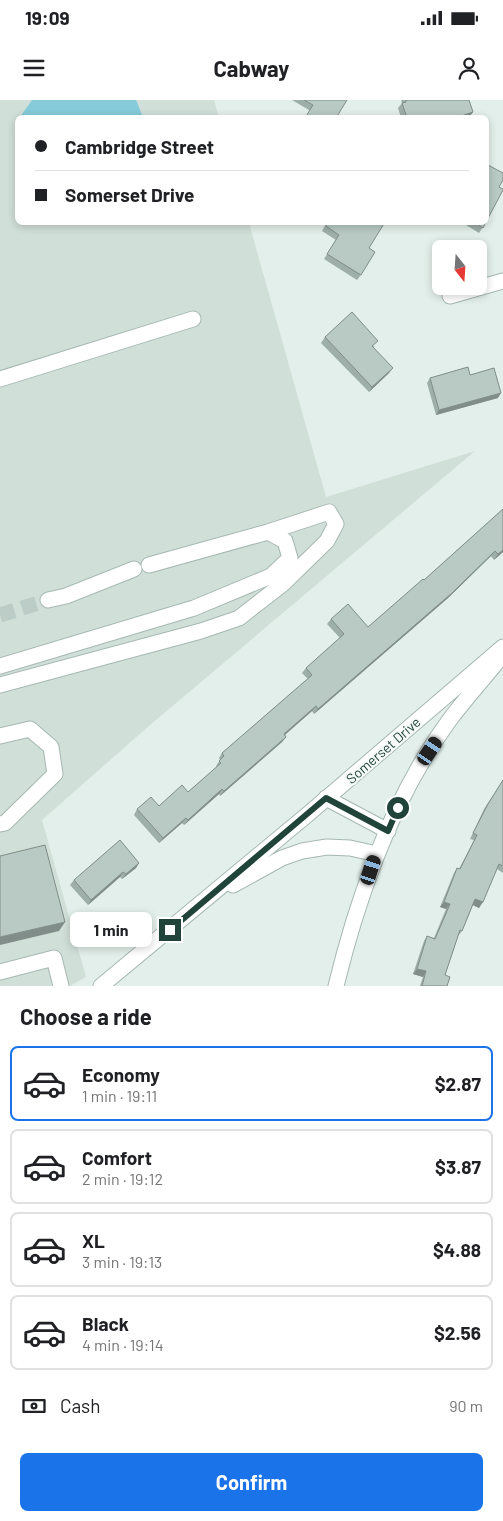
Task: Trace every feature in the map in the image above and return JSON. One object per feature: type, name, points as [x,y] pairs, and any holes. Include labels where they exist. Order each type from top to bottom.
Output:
[{"type":"street","points":[[450,296],[503,281]]},
{"type":"street","points":[[0,379],[193,319]]},
{"type":"street","points":[[0,685],[201,631],[239,618],[284,583],[327,541],[336,524],[329,512],[268,532],[149,565]]},
{"type":"street","points":[[0,666],[194,608],[271,576],[290,558],[285,541],[268,532]]},
{"type":"street","points":[[48,600],[66,596],[134,570]]},
{"type":"street","name":"Somerset Drive","points":[[101,986],[211,896],[503,647]]},
{"type":"street","points":[[336,986],[344,953],[377,854],[410,784],[451,718],[503,656]]},
{"type":"street","points":[[0,736],[30,729],[51,747],[55,774],[2,823]]},
{"type":"street","points":[[326,798],[388,831]]},
{"type":"street","points":[[211,896],[248,878],[282,858],[302,850],[350,848],[377,854]]},
{"type":"street","points":[[0,972],[54,958],[61,986]]},
{"type":"shaded area","points":[[0,100],[214,100],[218,115],[15,115],[15,225],[250,225],[326,497],[475,451],[150,725],[42,820],[86,977],[70,986],[0,986]]},
{"type":"water","points":[[32,100],[136,100],[142,115],[21,115]]},
{"type":"building","points":[[304,100],[347,100],[338,115],[307,115],[313,105]]},
{"type":"building","points":[[406,100],[469,100],[473,112],[464,115],[406,115],[402,103],[406,102]]},
{"type":"building","points":[[489,166],[503,173],[503,180],[499,187],[503,190],[489,216]]},
{"type":"building","points":[[383,225],[369,248],[375,252],[361,275],[327,254],[339,235],[326,226]]},
{"type":"building","points":[[352,312],[378,341],[372,346],[393,368],[372,387],[325,337]]},
{"type":"building","points":[[468,367],[470,375],[494,368],[501,393],[439,410],[430,378]]},
{"type":"building","points":[[503,509],[503,550],[498,554],[495,551],[452,593],[318,709],[316,706],[284,734],[286,737],[224,791],[222,789],[188,820],[186,818],[163,838],[137,809],[151,797],[159,806],[182,785],[188,792],[221,763],[219,761],[224,756],[222,753],[312,675],[306,668],[344,634],[331,619],[348,604],[368,627]]},
{"type":"building","points":[[503,780],[503,866],[499,864],[483,902],[475,899],[462,931],[460,930],[445,975],[450,977],[447,986],[422,986],[426,971],[417,969],[427,936],[435,939],[450,904],[444,902],[457,868],[460,869],[477,835],[473,833]]},
{"type":"building","points":[[120,840],[139,863],[126,874],[123,872],[91,900],[74,880]]},
{"type":"building","points":[[45,845],[65,922],[0,937],[0,856]]},
{"type":"tunnel","points":[[0,615],[48,600]]},
{"type":"route","points":[[170,930],[326,798],[388,831],[398,808]]}]
